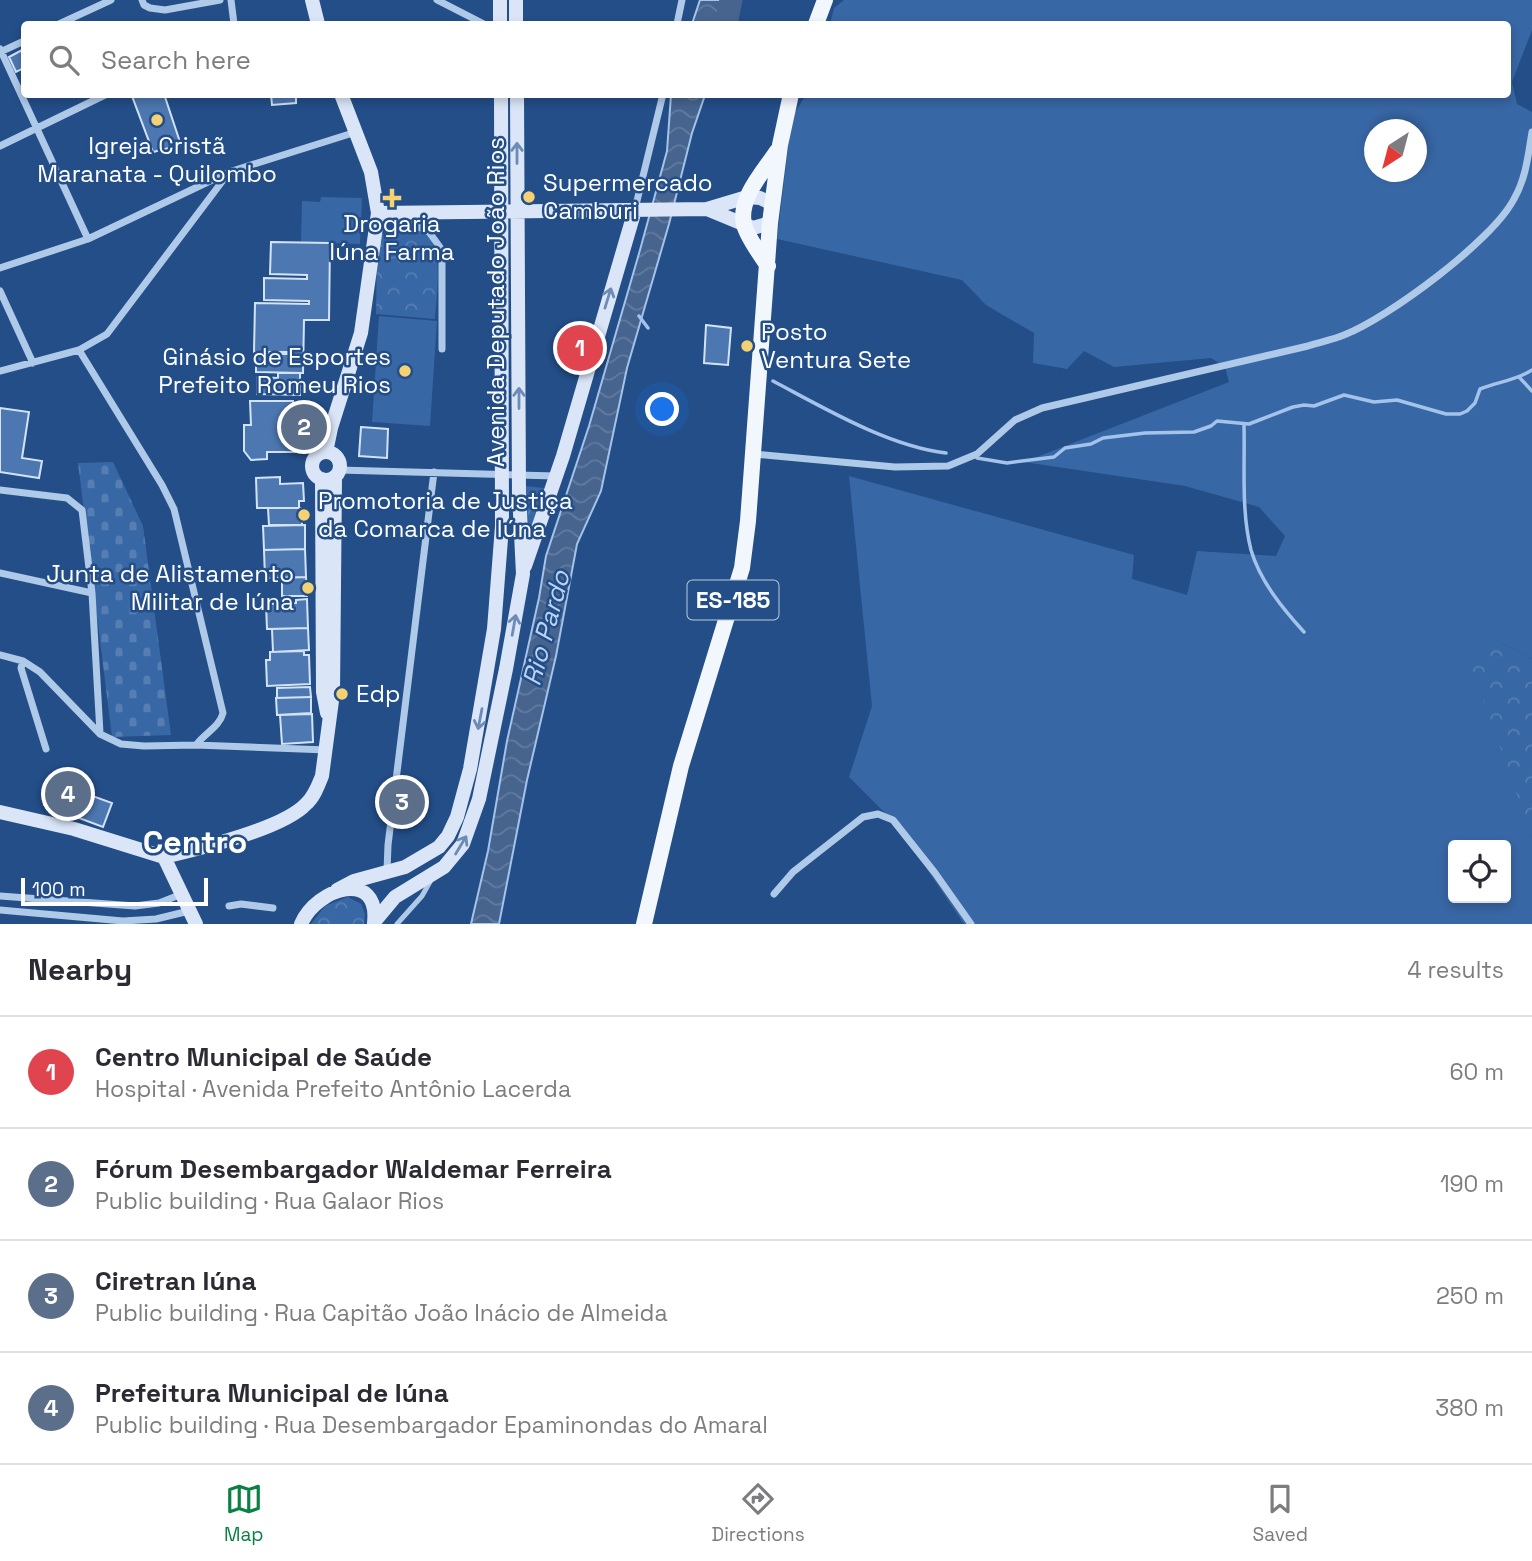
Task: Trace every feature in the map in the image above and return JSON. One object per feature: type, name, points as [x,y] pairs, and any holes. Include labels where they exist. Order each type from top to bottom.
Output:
[{"type":"main road","points":[[817,21],[825,0]]},
{"type":"main road","name":"ES-185","points":[[644,924],[681,766],[742,568],[748,529],[770,223],[780,145],[790,98]]},
{"type":"main road","points":[[768,267],[744,224],[747,197],[780,145]]},
{"type":"street","points":[[66,21],[111,0]]},
{"type":"street","points":[[142,0],[144,5],[158,10],[220,0]]},
{"type":"street","points":[[231,0],[234,21]]},
{"type":"street","points":[[312,0],[317,21]]},
{"type":"street","points":[[437,0],[478,21]]},
{"type":"street","points":[[500,0],[500,21]]},
{"type":"street","points":[[516,0],[516,21]]},
{"type":"street","points":[[678,21],[682,0]]},
{"type":"street","points":[[21,42],[0,51],[21,95]]},
{"type":"street","points":[[22,98],[88,239]]},
{"type":"street","points":[[0,146],[99,98]]},
{"type":"street","points":[[326,452],[361,334],[385,213],[343,98]]},
{"type":"street","name":"Avenida Deputado João Rios","points":[[303,916],[320,899],[354,881],[405,867],[439,847],[448,836],[461,806],[470,769],[494,629],[501,537],[501,98]]},
{"type":"street","name":"Avenida Deputado João Rios","points":[[374,923],[395,897],[436,872],[454,856],[463,844],[473,821],[506,669],[523,574],[517,98]]},
{"type":"street","points":[[523,574],[557,476],[641,210],[662,98]]},
{"type":"street","points":[[0,268],[88,239],[229,172],[356,132]]},
{"type":"street","points":[[753,454],[895,467],[948,466],[977,454],[1015,420],[1042,408],[1308,346],[1343,335],[1383,314],[1431,280],[1486,234],[1513,202],[1522,183],[1532,132]]},
{"type":"street","points":[[0,371],[79,350],[107,334],[229,172]]},
{"type":"street","points":[[385,213],[704,209],[747,197],[760,198],[773,204]]},
{"type":"street","points":[[704,209],[757,228],[770,223]]},
{"type":"street","points":[[385,213],[399,222],[429,232],[442,250],[442,349]]},
{"type":"street","points":[[0,291],[33,363]]},
{"type":"street","points":[[79,350],[162,485],[178,522],[223,713],[220,722],[206,732],[197,745]]},
{"type":"street","points":[[0,812],[74,829],[164,858],[234,838],[299,811],[317,789],[322,776],[333,693],[332,475],[339,460],[326,452],[318,454],[313,461],[312,470],[332,475],[434,472],[557,476]]},
{"type":"street","points":[[387,872],[389,831],[434,472]]},
{"type":"street","points":[[0,489],[67,498],[82,510],[92,593],[100,734]]},
{"type":"street","points":[[0,573],[92,593]]},
{"type":"street","points":[[0,655],[23,661],[40,672],[100,734],[129,746],[197,745],[327,750]]},
{"type":"street","points":[[23,661],[21,668],[46,749]]},
{"type":"street","points":[[774,894],[793,872],[863,817],[878,814],[893,820],[971,924]]},
{"type":"street","points":[[0,910],[122,921],[192,917],[164,858]]},
{"type":"street","points":[[337,890],[348,888],[363,893],[373,905],[374,923]]},
{"type":"street","points":[[0,896],[135,906],[159,903],[182,894]]},
{"type":"street","points":[[229,906],[241,904],[273,908]]},
{"type":"lane","points":[[397,924],[422,896],[436,872]]},
{"type":"green space","points":[[844,0],[1532,0],[1532,30],[1512,82],[1517,104],[1532,112],[1532,659],[1497,641],[1532,837],[1532,924],[964,924],[906,838],[849,777],[872,706],[849,476],[1134,555],[1132,579],[1187,595],[1197,551],[1276,556],[1285,536],[1259,507],[1185,486],[1024,462],[1229,382],[1225,367],[1211,358],[1114,367],[1084,351],[1067,369],[1033,363],[1034,333],[986,305],[962,280],[777,239],[793,115],[804,98],[1511,98],[1511,21],[831,21],[834,8]]},
{"type":"green space","points":[[321,197],[362,198],[360,244],[301,242],[302,201],[320,202]]},
{"type":"green space","points":[[389,231],[421,232],[429,237],[434,246],[438,271],[435,319],[376,314],[377,245],[381,235]]},
{"type":"green space","name":"Ginásio de Esportes Prefeito Romeu Rios","points":[[379,316],[437,321],[430,426],[372,422]]},
{"type":"green space","points":[[113,462],[143,526],[171,735],[112,737],[78,463]]},
{"type":"green space","points":[[524,486],[544,488],[527,541]]},
{"type":"green space","points":[[1497,641],[1532,659],[1532,837],[1466,651]]},
{"type":"green space","points":[[348,897],[361,904],[365,914],[364,924],[311,924],[325,906]]},
{"type":"water","points":[[700,0],[730,0],[729,21],[693,21]]},
{"type":"water","points":[[671,98],[704,98],[627,368],[601,491],[577,544],[499,924],[471,924],[546,556],[589,426],[667,151]]},
{"type":"building","points":[[21,51],[21,70],[16,72],[9,57]]},
{"type":"building","name":"Igreja Cristã Maranata - Quilombo","points":[[133,98],[165,98],[181,145],[153,152]]},
{"type":"building","points":[[271,98],[296,98],[296,103],[272,105]]},
{"type":"building","points":[[271,242],[330,243],[329,320],[304,320],[303,373],[256,372],[256,354],[289,352],[254,352],[255,303],[309,304],[309,301],[264,300],[264,278],[307,279],[307,275],[270,274]]},
{"type":"building","points":[[706,325],[731,328],[728,365],[704,363]]},
{"type":"building","points":[[278,373],[300,373],[300,395],[257,394],[257,377],[278,378]]},
{"type":"building","points":[[250,401],[293,401],[293,413],[301,413],[301,439],[295,439],[295,452],[267,452],[267,459],[251,460],[244,451],[244,425],[251,425]]},
{"type":"building","points":[[0,408],[29,412],[22,458],[42,461],[39,478],[0,472]]},
{"type":"building","points":[[361,427],[388,429],[387,458],[359,456]]},
{"type":"building","points":[[280,477],[280,484],[303,483],[304,501],[299,501],[299,508],[257,508],[256,478]]},
{"type":"building","points":[[268,508],[302,508],[302,525],[269,525]]},
{"type":"building","points":[[305,525],[305,549],[264,550],[263,526]]},
{"type":"building","points":[[305,549],[306,577],[265,578],[264,550]]},
{"type":"building","points":[[306,577],[307,596],[282,596],[282,578]]},
{"type":"building","points":[[307,599],[308,628],[267,629],[266,604],[296,603],[296,600]]},
{"type":"building","points":[[308,628],[309,650],[273,652],[272,629]]},
{"type":"building","points":[[304,651],[304,655],[309,655],[310,684],[267,686],[266,660],[270,660],[270,652]]},
{"type":"building","points":[[310,687],[311,697],[277,698],[277,688]]},
{"type":"building","points":[[311,697],[311,713],[277,715],[276,698]]},
{"type":"building","points":[[312,714],[313,742],[282,744],[280,715]]},
{"type":"building","points":[[55,776],[67,780],[65,786],[112,803],[103,827],[44,805]]},
{"type":"waterway","name":"Rio Pardo","points":[[727,21],[731,0]]},
{"type":"waterway","points":[[639,316],[648,328]]},
{"type":"waterway","points":[[977,458],[1007,463],[1054,457],[1065,448],[1091,444],[1103,438],[1145,433],[1194,432],[1217,421],[1249,424],[1293,407],[1314,406],[1344,395],[1374,402],[1397,400],[1446,414],[1460,414],[1475,403],[1480,389],[1514,379],[1532,370]]},
{"type":"waterway","points":[[1519,377],[1532,391]]},
{"type":"waterway","points":[[773,381],[879,434],[902,443],[946,453]]},
{"type":"waterway","points":[[1244,425],[1245,504],[1251,550],[1266,584],[1304,632]]},
{"type":"place","name":"Igreja Cristã Maranata - Quilombo","points":[[157,120]]},
{"type":"place","name":"Supermercado Camburi","points":[[529,197]]},
{"type":"place","name":"Drogaria Iúna Farma","points":[[392,198]]},
{"type":"place","name":"Posto Ventura Sete","points":[[747,346]]},
{"type":"place","name":"Centro Municipal de Saúde","points":[[580,348]]},
{"type":"place","name":"Ginásio de Esportes Prefeito Romeu Rios","points":[[405,371]]},
{"type":"place","name":"Fórum Desembargador Waldemar Ferreira","points":[[304,427]]},
{"type":"place","name":"Promotoria de Justiça da Comarca de Iúna","points":[[304,515]]},
{"type":"place","name":"Junta de Alistamento Militar de Iúna","points":[[308,588]]},
{"type":"place","name":"Edp","points":[[342,694]]},
{"type":"place","name":"Prefeitura Municipal de Iúna","points":[[68,794]]},
{"type":"place","name":"Ciretran Iúna","points":[[402,802]]},
{"type":"district","name":"Centro","points":[[195,842]]}]
